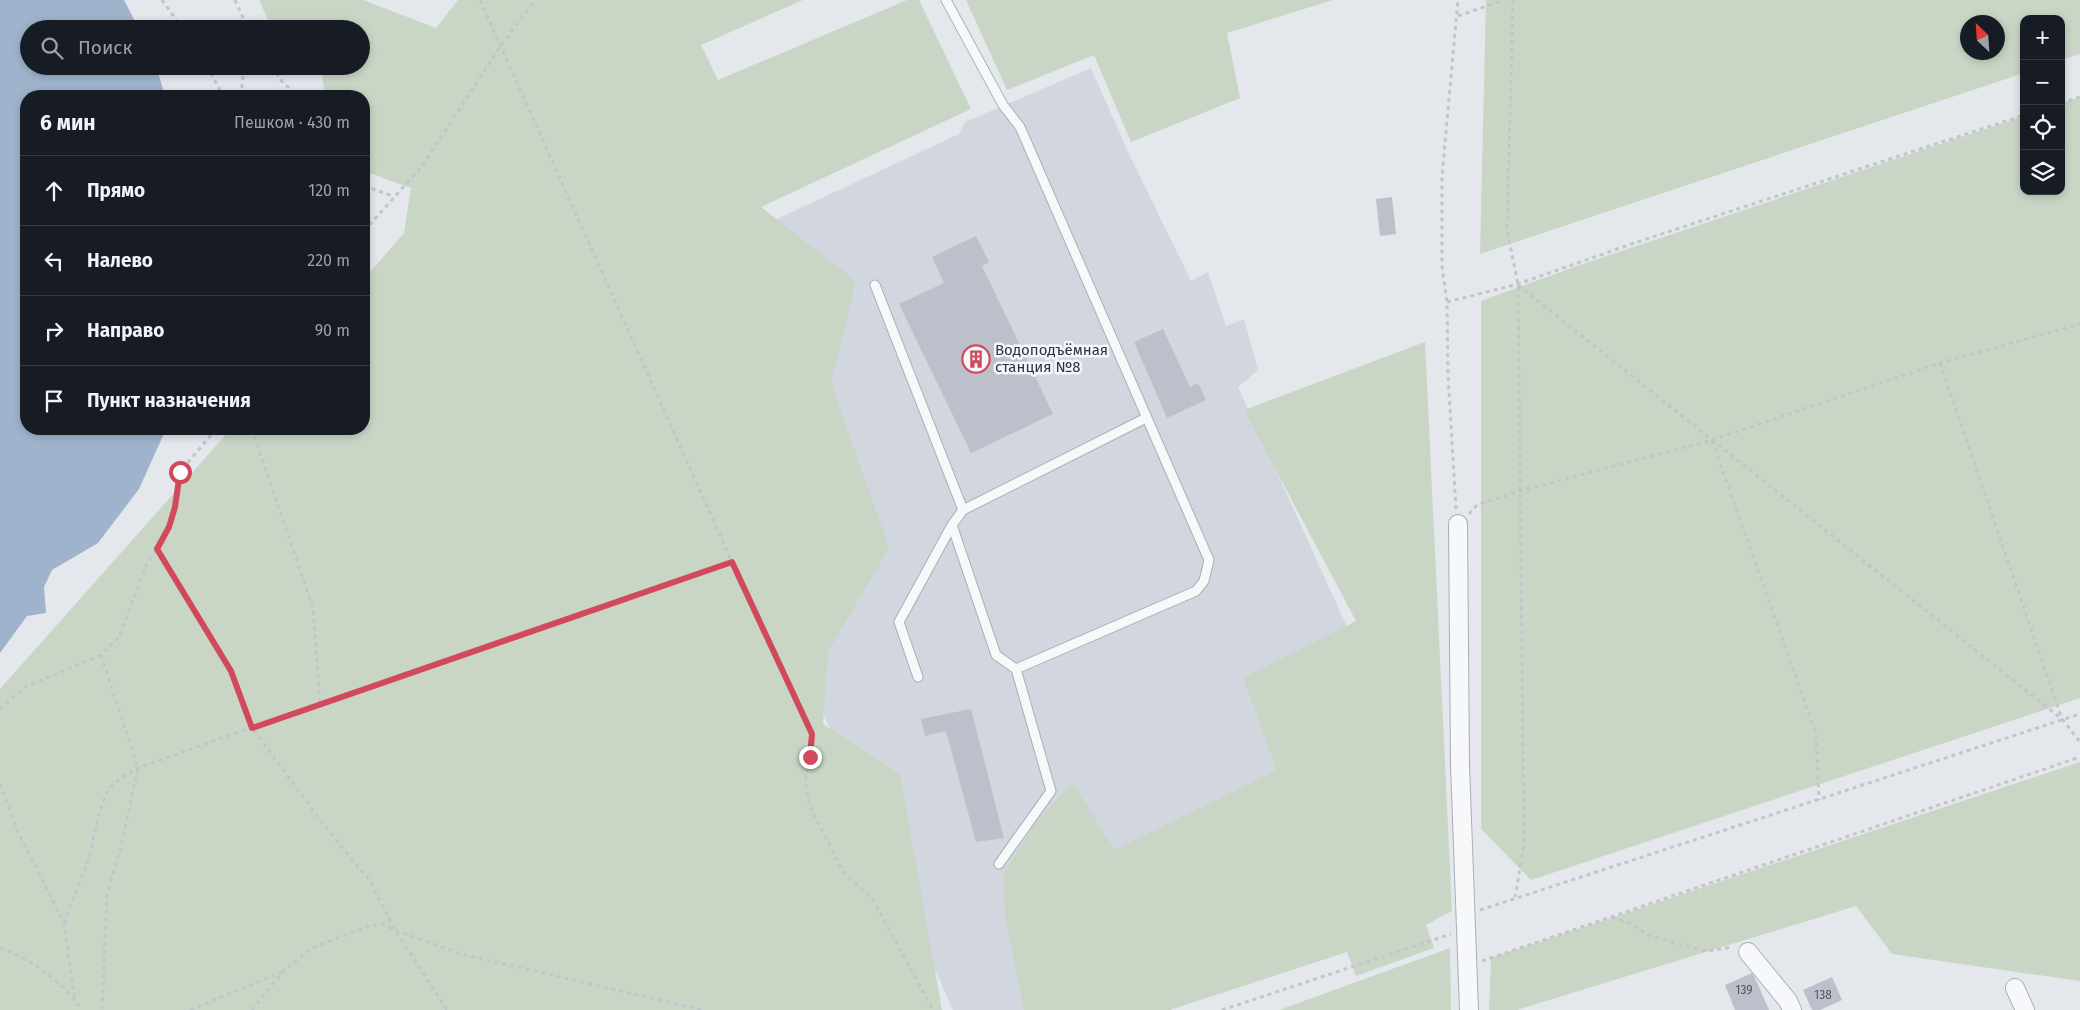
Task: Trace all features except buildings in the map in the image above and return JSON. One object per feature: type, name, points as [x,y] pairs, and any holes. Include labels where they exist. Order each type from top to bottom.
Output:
[{"type":"street","points":[[1458,524],[1465,922],[1469,1010]]},
{"type":"street","points":[[1748,952],[1788,1001],[1792,1010]]},
{"type":"street","points":[[2015,988],[2024,1010]]},
{"type":"lane","points":[[946,0],[1003,105],[1020,127],[1209,560],[1204,581],[1196,591],[1016,669]]},
{"type":"lane","points":[[875,285],[963,510]]},
{"type":"lane","points":[[918,677],[899,622],[952,525],[963,510],[1146,418]]},
{"type":"lane","points":[[952,525],[996,655],[1016,669],[1051,791],[999,864]]},
{"type":"path","points":[[162,0],[176,20]]},
{"type":"path","points":[[236,0],[244,20]]},
{"type":"path","points":[[480,0],[732,562],[812,734],[805,781],[810,807],[819,828],[843,871],[873,900],[933,1010]]},
{"type":"path","points":[[370,224],[393,196],[423,165],[500,47],[535,0]]},
{"type":"path","points":[[1458,0],[1442,176],[1442,266],[1446,302],[1448,375],[1458,524]]},
{"type":"path","points":[[1458,16],[1504,0]]},
{"type":"path","points":[[1513,0],[1507,230],[1518,284],[1524,844],[1515,897]]},
{"type":"path","points":[[212,75],[220,90]]},
{"type":"path","points":[[242,90],[243,75]]},
{"type":"path","points":[[278,75],[283,83],[292,90]]},
{"type":"path","points":[[2065,102],[2080,99]]},
{"type":"path","points":[[1446,302],[1518,284],[1640,241],[2020,116]]},
{"type":"path","points":[[370,188],[393,196]]},
{"type":"path","points":[[1518,284],[2063,720],[2080,742]]},
{"type":"path","points":[[1458,524],[1477,506],[1520,491],[1712,440],[1940,363],[2080,324]]},
{"type":"path","points":[[1940,363],[2063,720]]},
{"type":"path","points":[[0,709],[25,687],[101,655],[119,638],[148,561],[169,527],[175,507],[180,472],[211,435]]},
{"type":"path","points":[[254,435],[313,608],[320,702]]},
{"type":"path","points":[[1712,440],[1816,734],[1819,800]]},
{"type":"path","points":[[157,549],[231,671],[252,728],[327,829],[370,881],[394,930],[446,1010]]},
{"type":"path","points":[[64,923],[89,858],[99,814],[108,789],[121,778],[138,768],[320,702],[732,562]]},
{"type":"path","points":[[101,655],[138,768],[121,846],[107,895],[102,1010]]},
{"type":"path","points":[[1222,1010],[1306,983],[1465,922],[1515,897],[2080,714]]},
{"type":"path","points":[[1467,966],[2080,757]]},
{"type":"path","points":[[0,784],[18,832],[64,923],[75,1001]]},
{"type":"path","points":[[1612,917],[1631,924],[1650,936],[1706,951],[1733,947],[1748,952]]},
{"type":"path","points":[[252,1010],[283,971],[312,948],[369,926],[382,924],[461,954],[703,1010]]},
{"type":"path","points":[[0,948],[11,952],[53,979],[75,1001],[81,1010]]},
{"type":"path","points":[[190,1010],[283,971]]},
{"type":"shaded area","points":[[1091,68],[1129,154],[1191,281],[1208,272],[1226,326],[1244,319],[1258,370],[1238,387],[1438,827],[1026,1010],[953,1010],[636,285],[959,134],[965,122]]},
{"type":"green space","points":[[259,0],[363,0],[436,28],[458,0],[803,0],[701,45],[718,80],[907,0],[919,0],[971,109],[761,207],[856,281],[831,382],[889,548],[828,652],[823,724],[900,774],[942,1010],[0,1010],[0,689],[226,435],[370,435],[370,272],[404,233],[411,188],[370,173],[370,90],[324,90],[322,75],[370,75],[370,20],[268,20]]},
{"type":"green space","points":[[966,0],[1333,0],[1227,33],[1240,98],[1131,142],[1094,55],[1007,90]]},
{"type":"green space","points":[[1486,0],[2080,0],[2080,54],[2065,59],[2065,15],[2020,15],[2020,74],[1480,254]]},
{"type":"green space","points":[[2080,97],[2080,698],[1531,880],[1481,829],[1481,301],[1577,266],[2020,117],[2020,195],[2065,195],[2065,102]]},
{"type":"green space","points":[[1425,342],[1452,911],[1426,925],[1434,948],[1356,976],[1347,952],[1170,1010],[1024,1010],[1005,915],[1004,873],[1035,823],[1072,783],[1115,850],[1277,770],[1243,678],[1356,621],[1244,410]]},
{"type":"green space","points":[[2080,762],[2080,981],[1892,954],[1856,906],[1517,1010],[1489,1010],[1491,958]]},
{"type":"green space","points":[[1450,948],[1451,1010],[1279,1010]]},
{"type":"water","points":[[0,0],[124,0],[134,20],[20,20],[20,75],[159,75],[163,90],[20,90],[20,435],[163,435],[139,489],[98,543],[52,570],[44,587],[46,613],[27,616],[0,653]]},
{"type":"place","name":"Водоподъёмная станция №8","points":[[976,359]]},
{"type":"route","points":[[180,472],[176,487],[175,507],[169,527],[157,549],[231,671],[252,728],[320,702],[732,562],[812,734],[810,757]]}]
